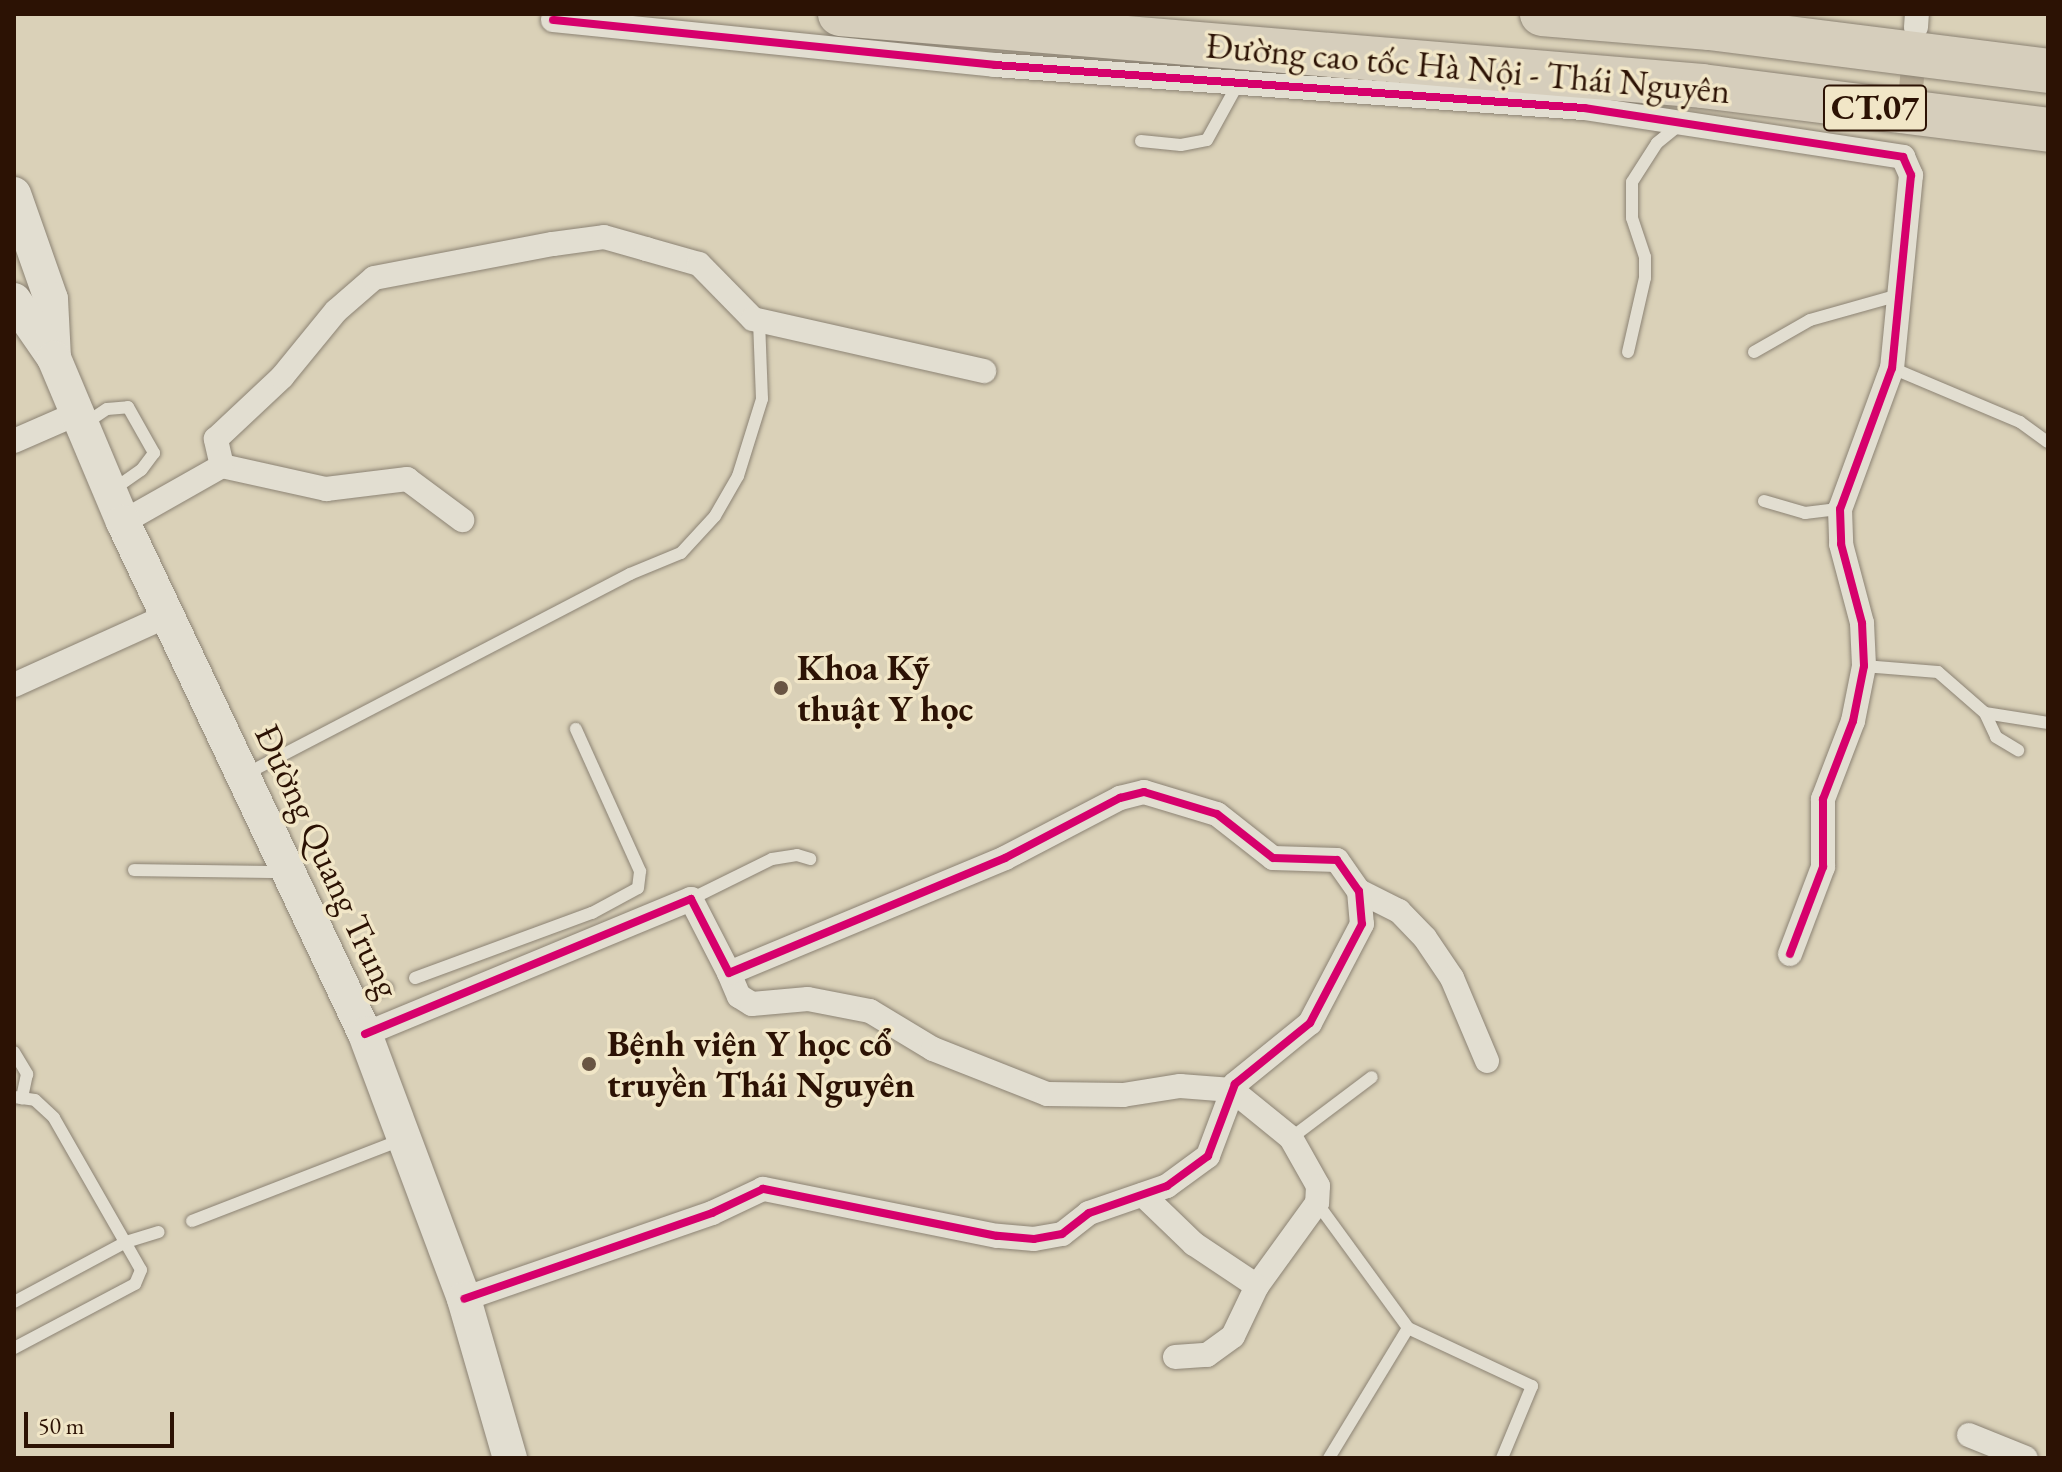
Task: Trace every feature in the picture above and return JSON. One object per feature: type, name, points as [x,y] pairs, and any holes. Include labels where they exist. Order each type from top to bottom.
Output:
[{"type":"highway","name":"Đường cao tốc Hà Nội - Thái Nguyên","points":[[840,14],[1702,86],[2048,130]]},
{"type":"highway","name":"Đường cao tốc Hà Nội - Thái Nguyên","points":[[1542,14],[1709,28],[2048,71]]},
{"type":"main road","name":"Đường Quang Trung","points":[[14,194],[51,299],[54,358]]},
{"type":"main road","name":"Đường Quang Trung","points":[[14,300],[54,358],[116,507],[365,1034],[464,1299],[510,1458]]},
{"type":"street","points":[[553,20],[823,50],[1241,80],[1685,120],[1905,146],[1911,175],[1892,368],[1840,509],[1841,544],[1862,623],[1864,666],[1853,721],[1823,799],[1823,867],[1790,954]]},
{"type":"street","points":[[222,466],[216,439],[282,377],[336,311],[374,278],[604,237],[699,264],[736,306],[759,321],[984,371]]},
{"type":"street","points":[[14,441],[81,419]]},
{"type":"street","points":[[116,507],[222,466],[326,489],[407,479],[462,520]]},
{"type":"street","points":[[14,685],[167,616]]},
{"type":"street","points":[[729,973],[1005,858],[1120,798],[1144,792],[1217,814],[1273,858],[1337,860],[1359,891],[1399,911],[1425,938],[1452,978],[1487,1061]]},
{"type":"street","points":[[464,1299],[712,1213],[763,1189],[1034,1239],[1062,1234],[1089,1213],[1143,1195],[1187,1174],[1208,1156],[1232,1090],[1310,1023],[1362,924],[1359,891]]},
{"type":"street","points":[[365,1034],[691,899],[739,996],[752,1004],[808,999],[870,1011],[933,1049],[1047,1094],[1123,1095],[1180,1086],[1232,1090],[1291,1138],[1310,1164],[1317,1203],[1257,1286],[1245,1321],[1226,1343],[1207,1355],[1175,1357]]},
{"type":"street","points":[[1143,1195],[1226,1269],[1257,1286]]},
{"type":"street","points":[[1969,1435],[2026,1458]]},
{"type":"lane","points":[[1141,141],[1198,145],[1207,140],[1241,80]]},
{"type":"lane","points":[[1628,352],[1645,278],[1645,257],[1632,218],[1632,182],[1657,143],[1685,120]]},
{"type":"lane","points":[[1754,352],[1810,320],[1899,295]]},
{"type":"lane","points":[[244,775],[630,574],[681,553],[715,516],[738,476],[762,399],[759,321]]},
{"type":"lane","points":[[1892,368],[2020,422],[2048,442]]},
{"type":"lane","points":[[81,419],[107,409],[128,407],[154,453],[116,507]]},
{"type":"lane","points":[[1764,501],[1805,513],[1840,509]]},
{"type":"lane","points":[[1864,666],[1938,672],[1985,713],[1996,737],[2018,750]]},
{"type":"lane","points":[[1985,713],[2048,723]]},
{"type":"lane","points":[[415,978],[592,913],[638,888],[640,871],[576,729]]},
{"type":"lane","points":[[691,899],[781,856],[810,859]]},
{"type":"lane","points":[[134,870],[288,872]]},
{"type":"lane","points":[[349,1001],[387,988]]},
{"type":"lane","points":[[14,1052],[27,1074],[18,1098],[35,1100],[54,1118],[141,1270],[135,1284],[14,1348]]},
{"type":"lane","points":[[1291,1138],[1372,1077]]},
{"type":"lane","points":[[192,1221],[403,1139]]},
{"type":"lane","points":[[1317,1203],[1408,1328],[1532,1386],[1502,1458]]},
{"type":"lane","points":[[14,1302],[126,1242],[159,1232]]},
{"type":"lane","points":[[1329,1458],[1408,1328]]},
{"type":"tunnel","points":[[1907,134],[1915,45]]},
{"type":"cycle path","points":[[553,20],[995,65],[1584,108],[1903,157],[1911,175],[1892,368],[1840,509],[1841,544],[1862,623],[1864,666],[1853,721],[1823,799],[1823,867],[1790,954]]},
{"type":"cycle path","points":[[365,1034],[691,899],[729,973],[1005,858],[1120,798],[1144,792],[1217,814],[1273,858],[1337,860],[1359,891],[1362,924],[1310,1023],[1235,1084],[1208,1156],[1167,1186],[1089,1213],[1062,1234],[1034,1239],[997,1236],[763,1189],[712,1213],[464,1299]]},
{"type":"place","name":"Khoa Kỹ thuật Y học","points":[[781,688]]},
{"type":"place","name":"Bệnh viện Y học cổ truyền Thái Nguyên","points":[[589,1064]]}]
